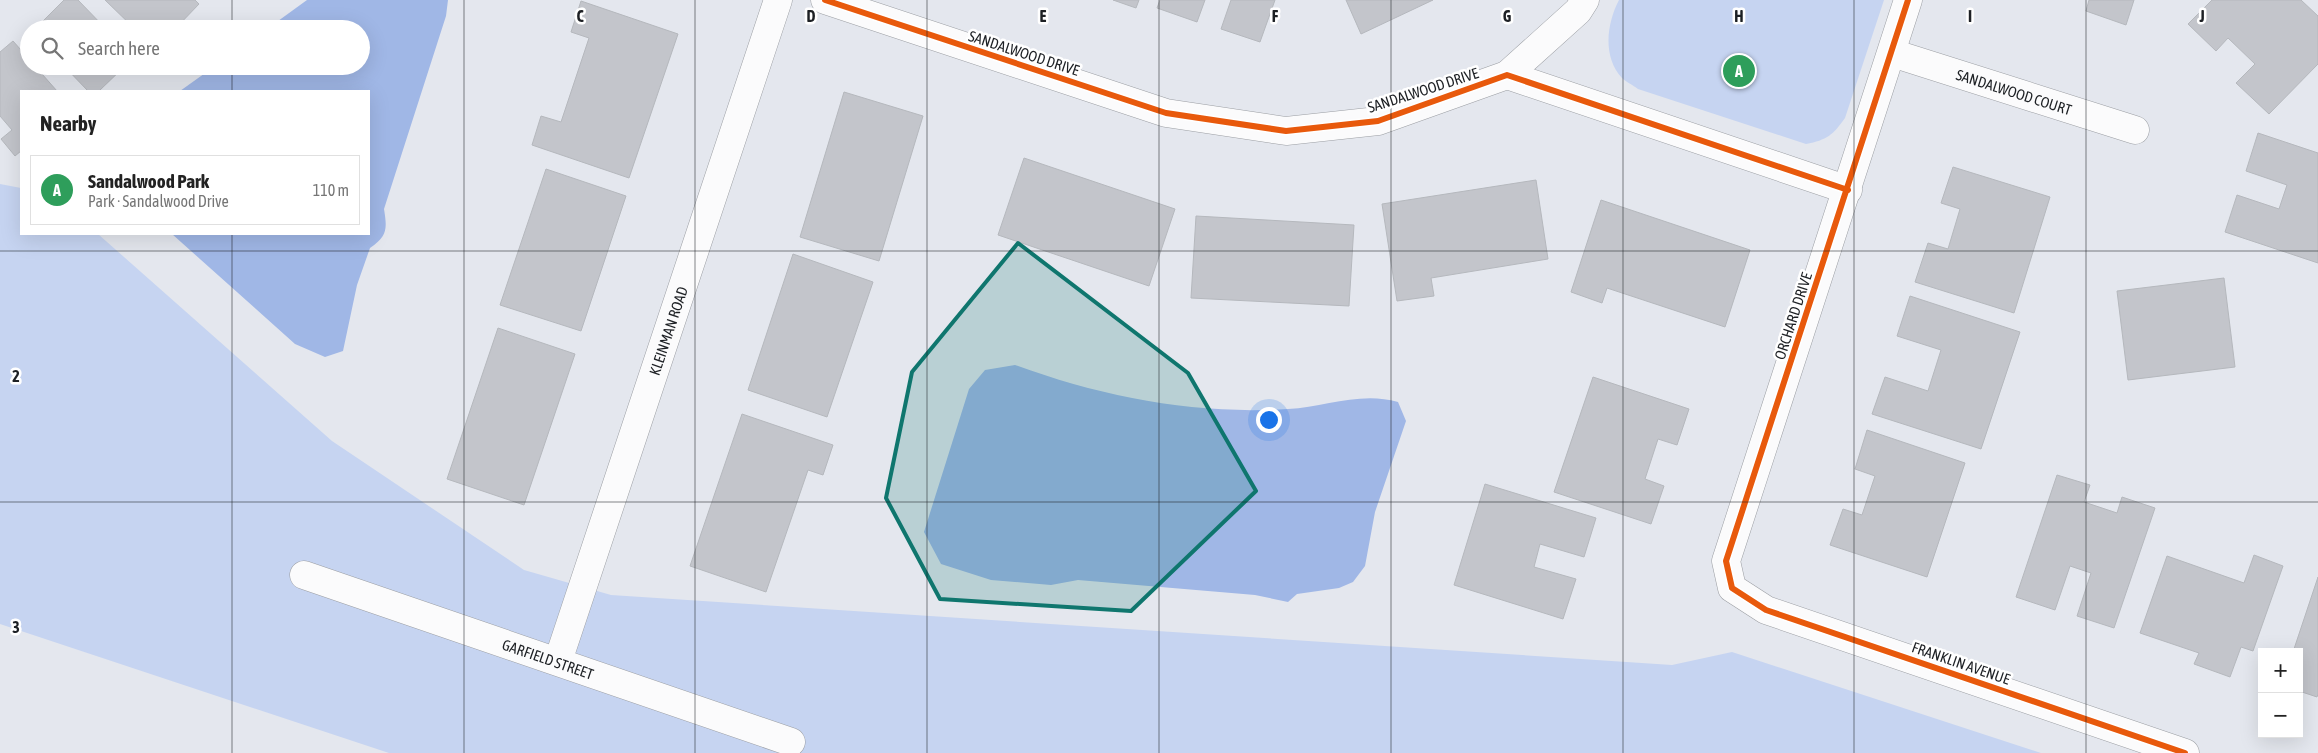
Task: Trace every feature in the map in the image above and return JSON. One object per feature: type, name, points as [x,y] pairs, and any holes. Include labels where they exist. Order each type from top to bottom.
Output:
[{"type":"street","name":"KLEINMAN ROAD","points":[[558,661],[778,0]]},
{"type":"street","name":"SANDALWOOD DRIVE","points":[[825,0],[1166,113],[1286,131],[1378,121],[1507,75],[1578,11],[1586,0]]},
{"type":"street","points":[[1892,53],[1908,0]]},
{"type":"street","name":"SANDALWOOD COURT","points":[[1892,53],[2135,130]]},
{"type":"street","name":"ORCHARD DRIVE","points":[[1732,588],[1726,561],[1892,53]]},
{"type":"street","points":[[1507,75],[1848,190]]},
{"type":"street","name":"GARFIELD STREET","points":[[304,575],[791,742]]},
{"type":"street","name":"FRANKLIN AVENUE","points":[[1732,588],[1766,610],[2185,753]]},
{"type":"highlighted area","points":[[1018,243],[1188,373],[1256,491],[1131,611],[940,599],[886,498],[912,372]]},
{"type":"shaded area","points":[[307,0],[448,0],[446,16],[384,209],[385,231],[380,240],[370,248],[357,285],[343,351],[325,357],[295,344],[173,235],[370,235],[370,90],[181,90],[202,75],[370,75],[370,20],[279,20]]},
{"type":"shaded area","points":[[1619,0],[1884,0],[1845,118],[1829,136],[1806,144],[1638,89],[1622,78],[1611,60],[1608,39],[1609,29]]},
{"type":"shaded area","points":[[0,184],[20,188],[20,235],[99,235],[332,441],[524,570],[611,595],[1672,665],[1732,652],[2041,753],[389,753],[0,624]]},
{"type":"shaded area","points":[[1015,365],[1115,395],[1184,406],[1253,410],[1302,408],[1370,398],[1398,402],[1406,421],[1375,512],[1365,566],[1353,582],[1339,588],[1297,594],[1288,602],[1255,595],[1078,580],[1051,585],[991,580],[941,564],[924,532],[969,389],[985,370]]},
{"type":"building","points":[[64,0],[78,0],[97,20],[44,20]]},
{"type":"building","points":[[105,0],[195,0],[199,4],[184,20],[126,20]]},
{"type":"building","points":[[1113,0],[1139,0],[1136,8]]},
{"type":"building","points":[[1160,0],[1205,0],[1197,22],[1157,8]]},
{"type":"building","points":[[1231,0],[1275,0],[1260,42],[1221,29]]},
{"type":"building","points":[[1346,0],[1433,0],[1361,34]]},
{"type":"building","points":[[2089,0],[2134,0],[2126,25],[2086,11]]},
{"type":"building","points":[[2212,0],[2301,0],[2318,16],[2318,64],[2269,114],[2236,83],[2255,64],[2228,38],[2216,51],[2188,24]]},
{"type":"building","points":[[581,1],[678,34],[629,178],[532,145],[541,116],[561,122],[589,38],[571,32]]},
{"type":"building","points":[[13,41],[20,49],[20,75],[43,75],[56,90],[20,90],[20,152],[15,156],[1,139],[12,130],[0,116],[0,52]]},
{"type":"building","points":[[73,75],[116,75],[100,90],[87,90]]},
{"type":"building","points":[[844,92],[923,116],[879,261],[800,237]]},
{"type":"building","points":[[2258,133],[2318,153],[2318,263],[2225,232],[2237,195],[2279,209],[2287,185],[2246,171]]},
{"type":"building","points":[[1024,158],[1175,209],[1149,286],[998,235]]},
{"type":"building","points":[[1953,167],[2050,197],[2014,313],[1915,282],[1928,243],[1948,249],[1960,209],[1941,203]]},
{"type":"building","points":[[546,169],[626,196],[581,331],[500,305]]},
{"type":"building","points":[[1536,180],[1548,259],[1431,278],[1434,296],[1397,301],[1382,204]]},
{"type":"building","points":[[1601,200],[1750,250],[1725,327],[1607,288],[1602,303],[1571,292]]},
{"type":"building","points":[[1196,216],[1354,225],[1349,306],[1191,298]]},
{"type":"building","points":[[793,254],[873,282],[827,417],[748,390]]},
{"type":"building","points":[[2224,278],[2235,367],[2128,380],[2117,291]]},
{"type":"building","points":[[1910,296],[2020,332],[1981,449],[1872,414],[1885,377],[1928,391],[1941,350],[1897,336]]},
{"type":"building","points":[[498,328],[575,354],[524,505],[447,479]]},
{"type":"building","points":[[1593,377],[1689,409],[1677,445],[1658,439],[1645,479],[1664,486],[1651,524],[1554,492]]},
{"type":"building","points":[[742,414],[833,445],[823,475],[808,470],[766,592],[690,566]]},
{"type":"building","points":[[1867,430],[1965,463],[1927,577],[1830,545],[1843,509],[1862,515],[1875,476],[1855,469]]},
{"type":"building","points":[[2057,475],[2090,485],[2084,502],[2117,513],[2122,497],[2155,508],[2114,628],[2077,616],[2091,573],[2070,566],[2055,610],[2016,597]]},
{"type":"building","points":[[1485,484],[1596,518],[1584,557],[1540,544],[1534,567],[1576,579],[1563,619],[1454,585]]},
{"type":"building","points":[[2254,555],[2283,566],[2253,651],[2241,647],[2230,677],[2194,664],[2199,653],[2140,633],[2167,556],[2244,583]]},
{"type":"building","points":[[2318,577],[2317,697],[2303,692],[2303,648],[2294,648]]},
{"type":"cycle path","points":[[825,0],[1166,113],[1286,131],[1378,121],[1507,75],[1848,190]]},
{"type":"cycle path","points":[[1908,0],[1726,561],[1732,588],[1766,610],[2185,753]]},
{"type":"place","name":"Sandalwood Park","points":[[1739,71]]}]
